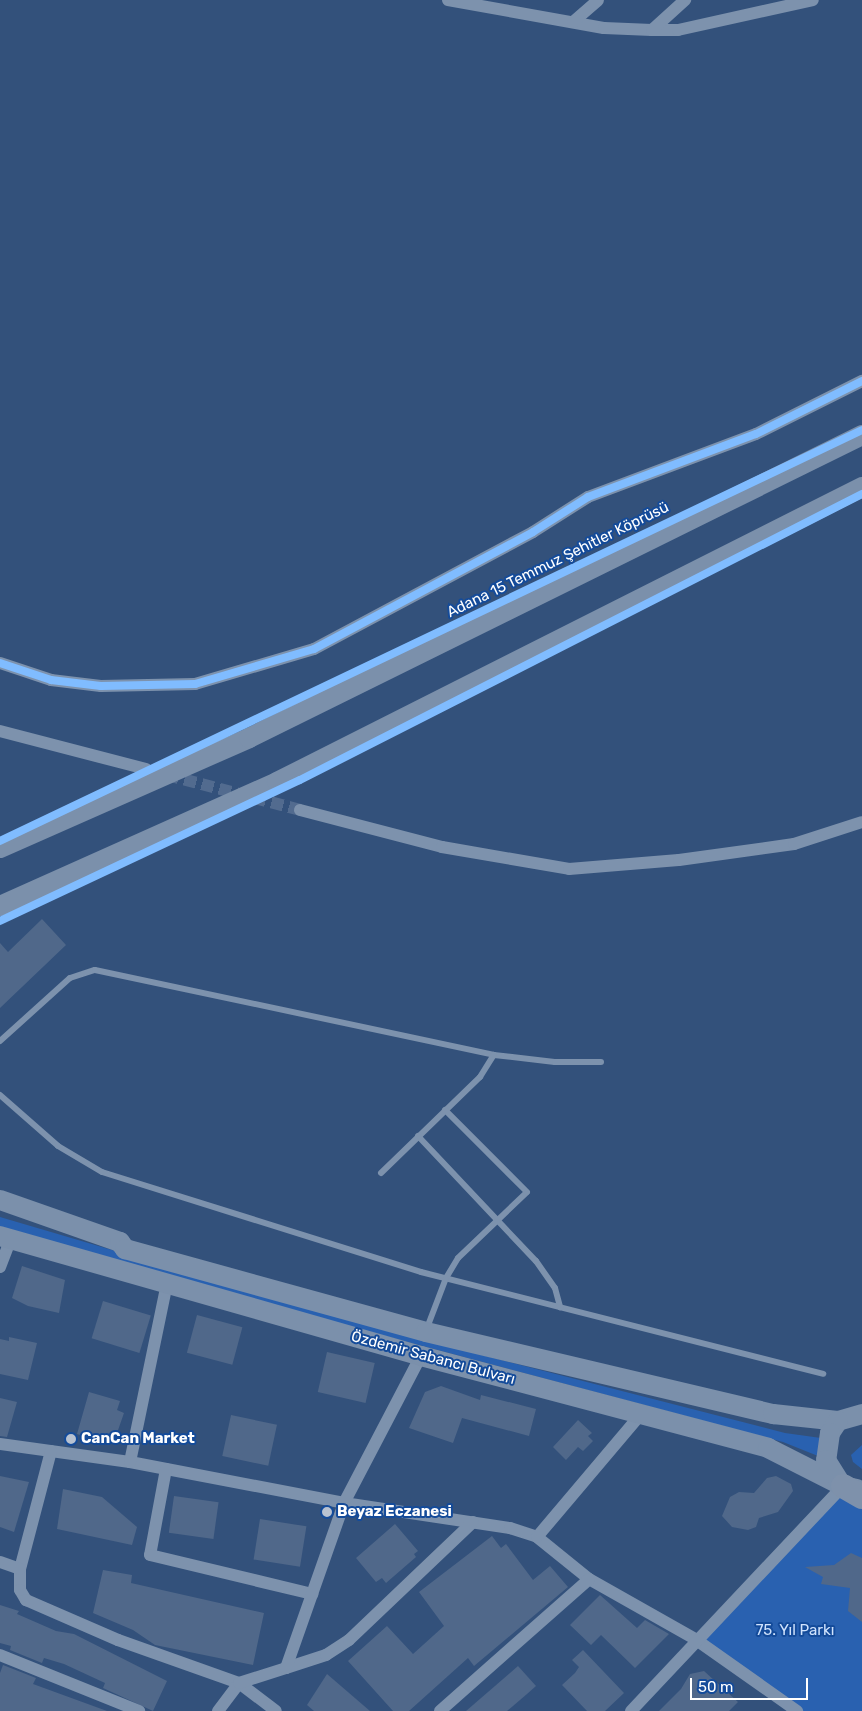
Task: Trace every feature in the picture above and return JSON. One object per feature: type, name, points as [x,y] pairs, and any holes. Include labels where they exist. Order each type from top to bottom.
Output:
[{"type":"main road","name":"Adana 15 Temmuz Şehitler Köprüsü","points":[[0,848],[270,726],[862,435]]},
{"type":"main road","points":[[0,906],[296,773],[862,487]]},
{"type":"main road","name":"Özdemir Sabancı Bulvarı","points":[[0,1200],[120,1242],[125,1249],[426,1332],[773,1414],[838,1421],[862,1414]]},
{"type":"main road","name":"Özdemir Sabancı Bulvarı","points":[[5,1238],[421,1356],[768,1448],[856,1491]]},
{"type":"main road","points":[[838,1421],[830,1433],[826,1460],[856,1491]]},
{"type":"street","points":[[448,0],[502,4],[604,28],[652,30],[678,30],[813,0]]},
{"type":"street","points":[[573,22],[598,0]]},
{"type":"street","points":[[652,30],[685,0]]},
{"type":"street","points":[[0,663],[51,680],[101,686],[195,684],[314,649],[533,532],[588,497],[756,434],[862,381]]},
{"type":"street","points":[[0,731],[146,769]]},
{"type":"street","points":[[300,810],[442,847],[570,869],[679,860],[794,844],[862,822]]},
{"type":"street","points":[[0,1267],[5,1238]]},
{"type":"street","points":[[130,1462],[166,1284]]},
{"type":"street","points":[[286,1668],[344,1503],[421,1356]]},
{"type":"street","points":[[537,1537],[641,1414]]},
{"type":"street","points":[[0,1444],[130,1462],[344,1503],[510,1528],[537,1537],[590,1579],[695,1639],[797,1711]]},
{"type":"street","points":[[51,1451],[20,1569],[20,1590],[26,1600],[40,1608],[239,1684],[276,1711]]},
{"type":"street","points":[[166,1469],[150,1555],[312,1594]]},
{"type":"street","points":[[631,1711],[695,1639],[856,1491]]},
{"type":"street","points":[[218,1711],[239,1684],[326,1655],[349,1640],[473,1522]]},
{"type":"street","points":[[0,1562],[20,1569]]},
{"type":"street","points":[[440,1711],[590,1579]]},
{"type":"street","points":[[0,1655],[139,1711]]},
{"type":"lane","points":[[0,1041],[70,978],[94,970],[494,1055],[556,1062],[601,1062]]},
{"type":"lane","points":[[381,1173],[480,1077],[494,1055]]},
{"type":"lane","points":[[0,1095],[58,1146],[102,1172],[446,1278],[823,1374]]},
{"type":"lane","points":[[426,1332],[446,1278],[463,1252],[527,1192],[445,1110]]},
{"type":"lane","points":[[418,1136],[497,1219],[550,1280],[560,1307]]},
{"type":"green space","points":[[0,1217],[377,1328],[785,1433],[821,1438],[818,1456],[783,1442],[374,1333],[0,1227]]},
{"type":"green space","points":[[862,1445],[862,1469],[853,1462],[851,1455]]},
{"type":"green space","name":"75. Yıl Parkı","points":[[843,1486],[862,1505],[862,1711],[793,1711],[695,1639]]},
{"type":"building","points":[[42,919],[66,945],[0,1008],[0,943],[8,952]]},
{"type":"building","points":[[22,1266],[65,1280],[59,1313],[28,1306],[12,1298]]},
{"type":"building","points":[[103,1301],[151,1316],[139,1353],[92,1338]]},
{"type":"building","points":[[197,1315],[242,1327],[232,1365],[187,1353]]},
{"type":"building","points":[[9,1337],[37,1343],[28,1380],[0,1374],[0,1339],[9,1341]]},
{"type":"building","points":[[327,1352],[375,1363],[366,1403],[318,1392]]},
{"type":"building","points":[[441,1386],[480,1400],[481,1395],[536,1409],[529,1436],[462,1418],[453,1443],[409,1428],[425,1392]]},
{"type":"building","points":[[89,1392],[120,1401],[117,1410],[124,1413],[116,1436],[109,1434],[106,1443],[77,1434]]},
{"type":"building","points":[[0,1398],[17,1402],[7,1437],[0,1436]]},
{"type":"building","points":[[231,1415],[277,1425],[268,1466],[222,1456]]},
{"type":"building","points":[[578,1420],[592,1433],[588,1436],[593,1441],[583,1451],[578,1447],[566,1460],[553,1447]]},
{"type":"building","points":[[0,1476],[29,1482],[14,1532],[0,1527]]},
{"type":"building","points":[[776,1476],[791,1484],[793,1491],[778,1512],[759,1518],[756,1527],[748,1530],[732,1527],[722,1516],[730,1497],[739,1492],[754,1493],[767,1478]]},
{"type":"building","points":[[63,1489],[102,1497],[137,1527],[132,1545],[57,1529]]},
{"type":"building","points":[[174,1496],[219,1502],[213,1539],[169,1533]]},
{"type":"building","points":[[260,1519],[306,1526],[300,1567],[254,1559]]},
{"type":"building","points":[[395,1524],[418,1551],[414,1554],[416,1557],[386,1583],[382,1578],[376,1582],[356,1558]]},
{"type":"building","points":[[492,1536],[501,1548],[506,1544],[533,1580],[550,1566],[568,1587],[474,1666],[468,1658],[409,1711],[393,1711],[348,1661],[387,1626],[413,1654],[444,1626],[419,1592]]},
{"type":"building","points":[[851,1553],[862,1558],[862,1622],[848,1611],[850,1588],[821,1584],[823,1577],[805,1567],[834,1565]]},
{"type":"building","points":[[103,1570],[132,1575],[131,1583],[264,1613],[253,1665],[155,1645],[133,1630],[93,1613]]},
{"type":"building","points":[[600,1595],[637,1628],[645,1620],[669,1634],[635,1668],[601,1635],[591,1645],[570,1625]]},
{"type":"building","points":[[0,1605],[19,1611],[17,1614],[56,1631],[74,1634],[167,1681],[153,1711],[103,1688],[105,1683],[64,1664],[44,1658],[42,1663],[10,1650],[11,1646],[0,1643]]},
{"type":"building","points":[[583,1650],[624,1693],[605,1711],[587,1711],[562,1685],[579,1667],[572,1660]]},
{"type":"building","points":[[3,1665],[36,1678],[33,1684],[107,1711],[0,1711],[0,1673]]},
{"type":"building","points":[[518,1666],[536,1686],[527,1694],[507,1711],[466,1711]]},
{"type":"building","points":[[704,1671],[738,1702],[729,1711],[659,1711],[681,1689],[690,1674]]},
{"type":"building","points":[[327,1674],[370,1711],[314,1711],[307,1705]]},
{"type":"tunnel","points":[[167,775],[300,810]]},
{"type":"cycle path","points":[[0,663],[51,680],[101,686],[195,684],[314,649],[533,532],[588,497],[756,434],[862,381]]},
{"type":"cycle path","points":[[0,841],[862,430]]},
{"type":"cycle path","points":[[0,921],[300,780],[862,494]]},
{"type":"place","name":"CanCan Market","points":[[71,1439]]},
{"type":"place","name":"Beyaz Eczanesi","points":[[327,1512]]}]
